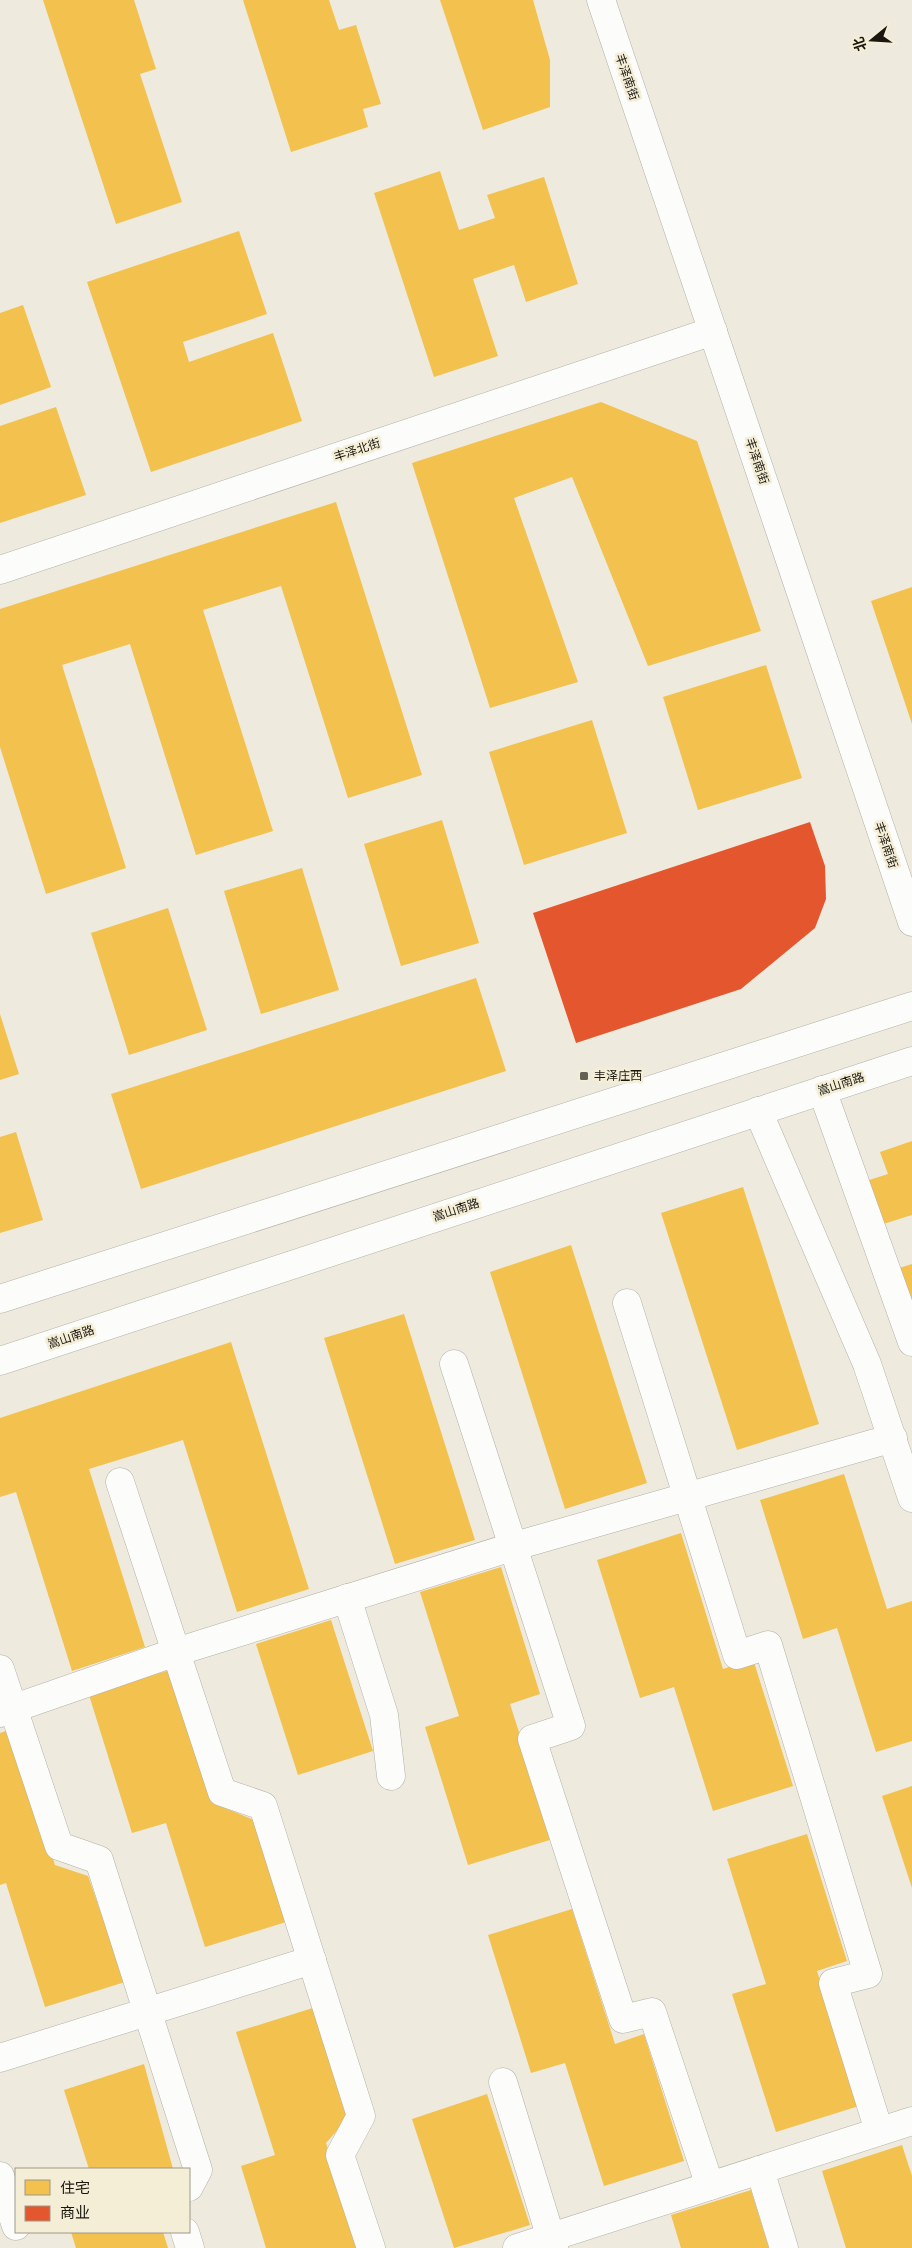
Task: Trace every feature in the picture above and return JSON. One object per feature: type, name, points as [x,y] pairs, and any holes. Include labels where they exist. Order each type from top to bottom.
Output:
[{"type":"street","name":"丰泽南街","points":[[602,0],[912,922]]},
{"type":"street","name":"丰泽北街","points":[[0,570],[713,331]]},
{"type":"street","points":[[0,1298],[912,1006]]},
{"type":"street","name":"嵩山南路","points":[[0,1361],[912,1061]]},
{"type":"street","points":[[822,1090],[912,1342]]},
{"type":"street","points":[[758,1111],[867,1364],[912,1498]]},
{"type":"street","points":[[627,1303],[686,1497],[737,1655],[768,1645],[868,1974],[833,1983],[879,2132]]},
{"type":"street","points":[[454,1364],[515,1546],[571,1726],[532,1739],[623,2020],[652,2012],[710,2186]]},
{"type":"street","points":[[7,1711],[176,1652],[515,1546],[893,1438]]},
{"type":"street","points":[[120,1482],[222,1792],[262,1806],[361,2116],[340,2155],[371,2248]]},
{"type":"street","points":[[347,1598],[384,1715],[391,1776]]},
{"type":"street","points":[[0,1669],[7,1711],[59,1846],[99,1860],[198,2170],[190,2185]]},
{"type":"street","points":[[0,2058],[312,1960]]},
{"type":"street","points":[[503,2082],[552,2242]]},
{"type":"street","points":[[517,2248],[552,2242],[710,2186],[912,2121]]},
{"type":"street","points":[[760,2170],[784,2248]]},
{"type":"street","points":[[0,2176],[15,2223]]},
{"type":"street","points":[[18,2233],[24,2248]]},
{"type":"street","points":[[185,2233],[190,2248]]},
{"type":"building: 住宅","points":[[43,0],[134,0],[156,69],[140,74],[182,202],[116,224]]},
{"type":"building: 住宅","points":[[243,0],[329,0],[339,30],[356,25],[381,104],[363,109],[368,127],[291,152]]},
{"type":"building: 住宅","points":[[440,0],[533,0],[550,60],[550,107],[483,130]]},
{"type":"building: 住宅","points":[[440,171],[459,230],[495,218],[487,195],[544,177],[578,284],[526,302],[514,265],[473,279],[498,356],[434,377],[374,193]]},
{"type":"building: 住宅","points":[[239,231],[267,314],[183,342],[189,362],[273,333],[302,421],[151,472],[87,282]]},
{"type":"building: 住宅","points":[[23,305],[51,387],[0,405],[0,313]]},
{"type":"building: 住宅","points":[[601,402],[697,441],[761,631],[648,666],[572,477],[514,498],[578,682],[490,708],[412,463]]},
{"type":"building: 住宅","points":[[56,407],[86,495],[0,523],[0,426]]},
{"type":"building: 住宅","points":[[336,502],[422,775],[348,798],[281,586],[203,610],[273,831],[196,855],[130,644],[62,665],[126,868],[46,894],[0,747],[0,609]]},
{"type":"building: 住宅","points":[[912,587],[912,724],[871,601]]},
{"type":"building: 住宅","points":[[766,665],[802,778],[698,810],[663,697]]},
{"type":"building: 住宅","points":[[592,720],[627,833],[524,865],[489,752]]},
{"type":"building: 住宅","points":[[442,820],[479,943],[401,966],[364,844]]},
{"type":"building: 住宅","points":[[302,868],[339,990],[261,1014],[224,891]]},
{"type":"building: 住宅","points":[[168,908],[207,1030],[129,1055],[91,933]]},
{"type":"building: 住宅","points":[[476,978],[506,1071],[141,1189],[111,1094]]},
{"type":"building: 住宅","points":[[0,1014],[19,1074],[0,1080]]},
{"type":"building: 住宅","points":[[16,1132],[43,1220],[0,1233],[0,1137]]},
{"type":"building: 住宅","points":[[912,1141],[912,1215],[877,1226],[863,1182],[888,1174],[880,1152]]},
{"type":"building: 住宅","points":[[743,1187],[819,1424],[737,1450],[661,1213]]},
{"type":"building: 住宅","points":[[571,1245],[647,1483],[565,1509],[490,1272]]},
{"type":"building: 住宅","points":[[912,1264],[912,1305],[896,1269]]},
{"type":"building: 住宅","points":[[404,1314],[475,1540],[395,1564],[324,1338]]},
{"type":"building: 住宅","points":[[231,1342],[309,1589],[237,1612],[183,1440],[89,1469],[145,1647],[72,1671],[16,1492],[0,1497],[0,1418]]},
{"type":"building: 住宅","points":[[844,1474],[887,1609],[912,1601],[912,1741],[876,1752],[837,1628],[803,1639],[760,1500]]},
{"type":"building: 住宅","points":[[681,1533],[723,1669],[753,1659],[793,1786],[713,1811],[674,1687],[640,1698],[597,1560]]},
{"type":"building: 住宅","points":[[501,1567],[540,1694],[510,1704],[553,1839],[468,1865],[425,1727],[459,1716],[420,1592]]},
{"type":"building: 住宅","points":[[331,1620],[373,1751],[298,1775],[256,1644]]},
{"type":"building: 住宅","points":[[173,1669],[215,1804],[254,1820],[286,1922],[205,1947],[166,1823],[132,1833],[89,1695]]},
{"type":"building: 住宅","points":[[12,1729],[55,1865],[88,1876],[125,1982],[45,2007],[6,1883],[0,1885],[0,1733]]},
{"type":"building: 住宅","points":[[912,1786],[912,1888],[882,1796]]},
{"type":"building: 住宅","points":[[807,1834],[847,1961],[817,1971],[859,2106],[776,2132],[732,1994],[766,1984],[727,1859]]},
{"type":"building: 住宅","points":[[572,1909],[615,2044],[644,2034],[684,2161],[604,2186],[565,2063],[531,2073],[488,1935]]},
{"type":"building: 住宅","points":[[316,2007],[350,2116],[326,2143],[358,2248],[266,2248],[241,2166],[275,2155],[236,2032]]},
{"type":"building: 住宅","points":[[144,2064],[173,2168],[89,2168],[64,2090]]},
{"type":"building: 住宅","points":[[487,2094],[530,2225],[454,2248],[412,2119]]},
{"type":"building: 住宅","points":[[902,2145],[912,2176],[912,2248],[846,2248],[822,2171]]},
{"type":"building: 住宅","points":[[751,2190],[769,2248],[681,2248],[671,2215]]},
{"type":"building: 住宅","points":[[71,2233],[163,2233],[168,2248],[76,2248]]},
{"type":"building: 商业","points":[[810,822],[825,866],[826,899],[815,928],[741,989],[576,1043],[533,913]]},
{"type":"place","name":"丰泽庄西","points":[[584,1076]]}]
